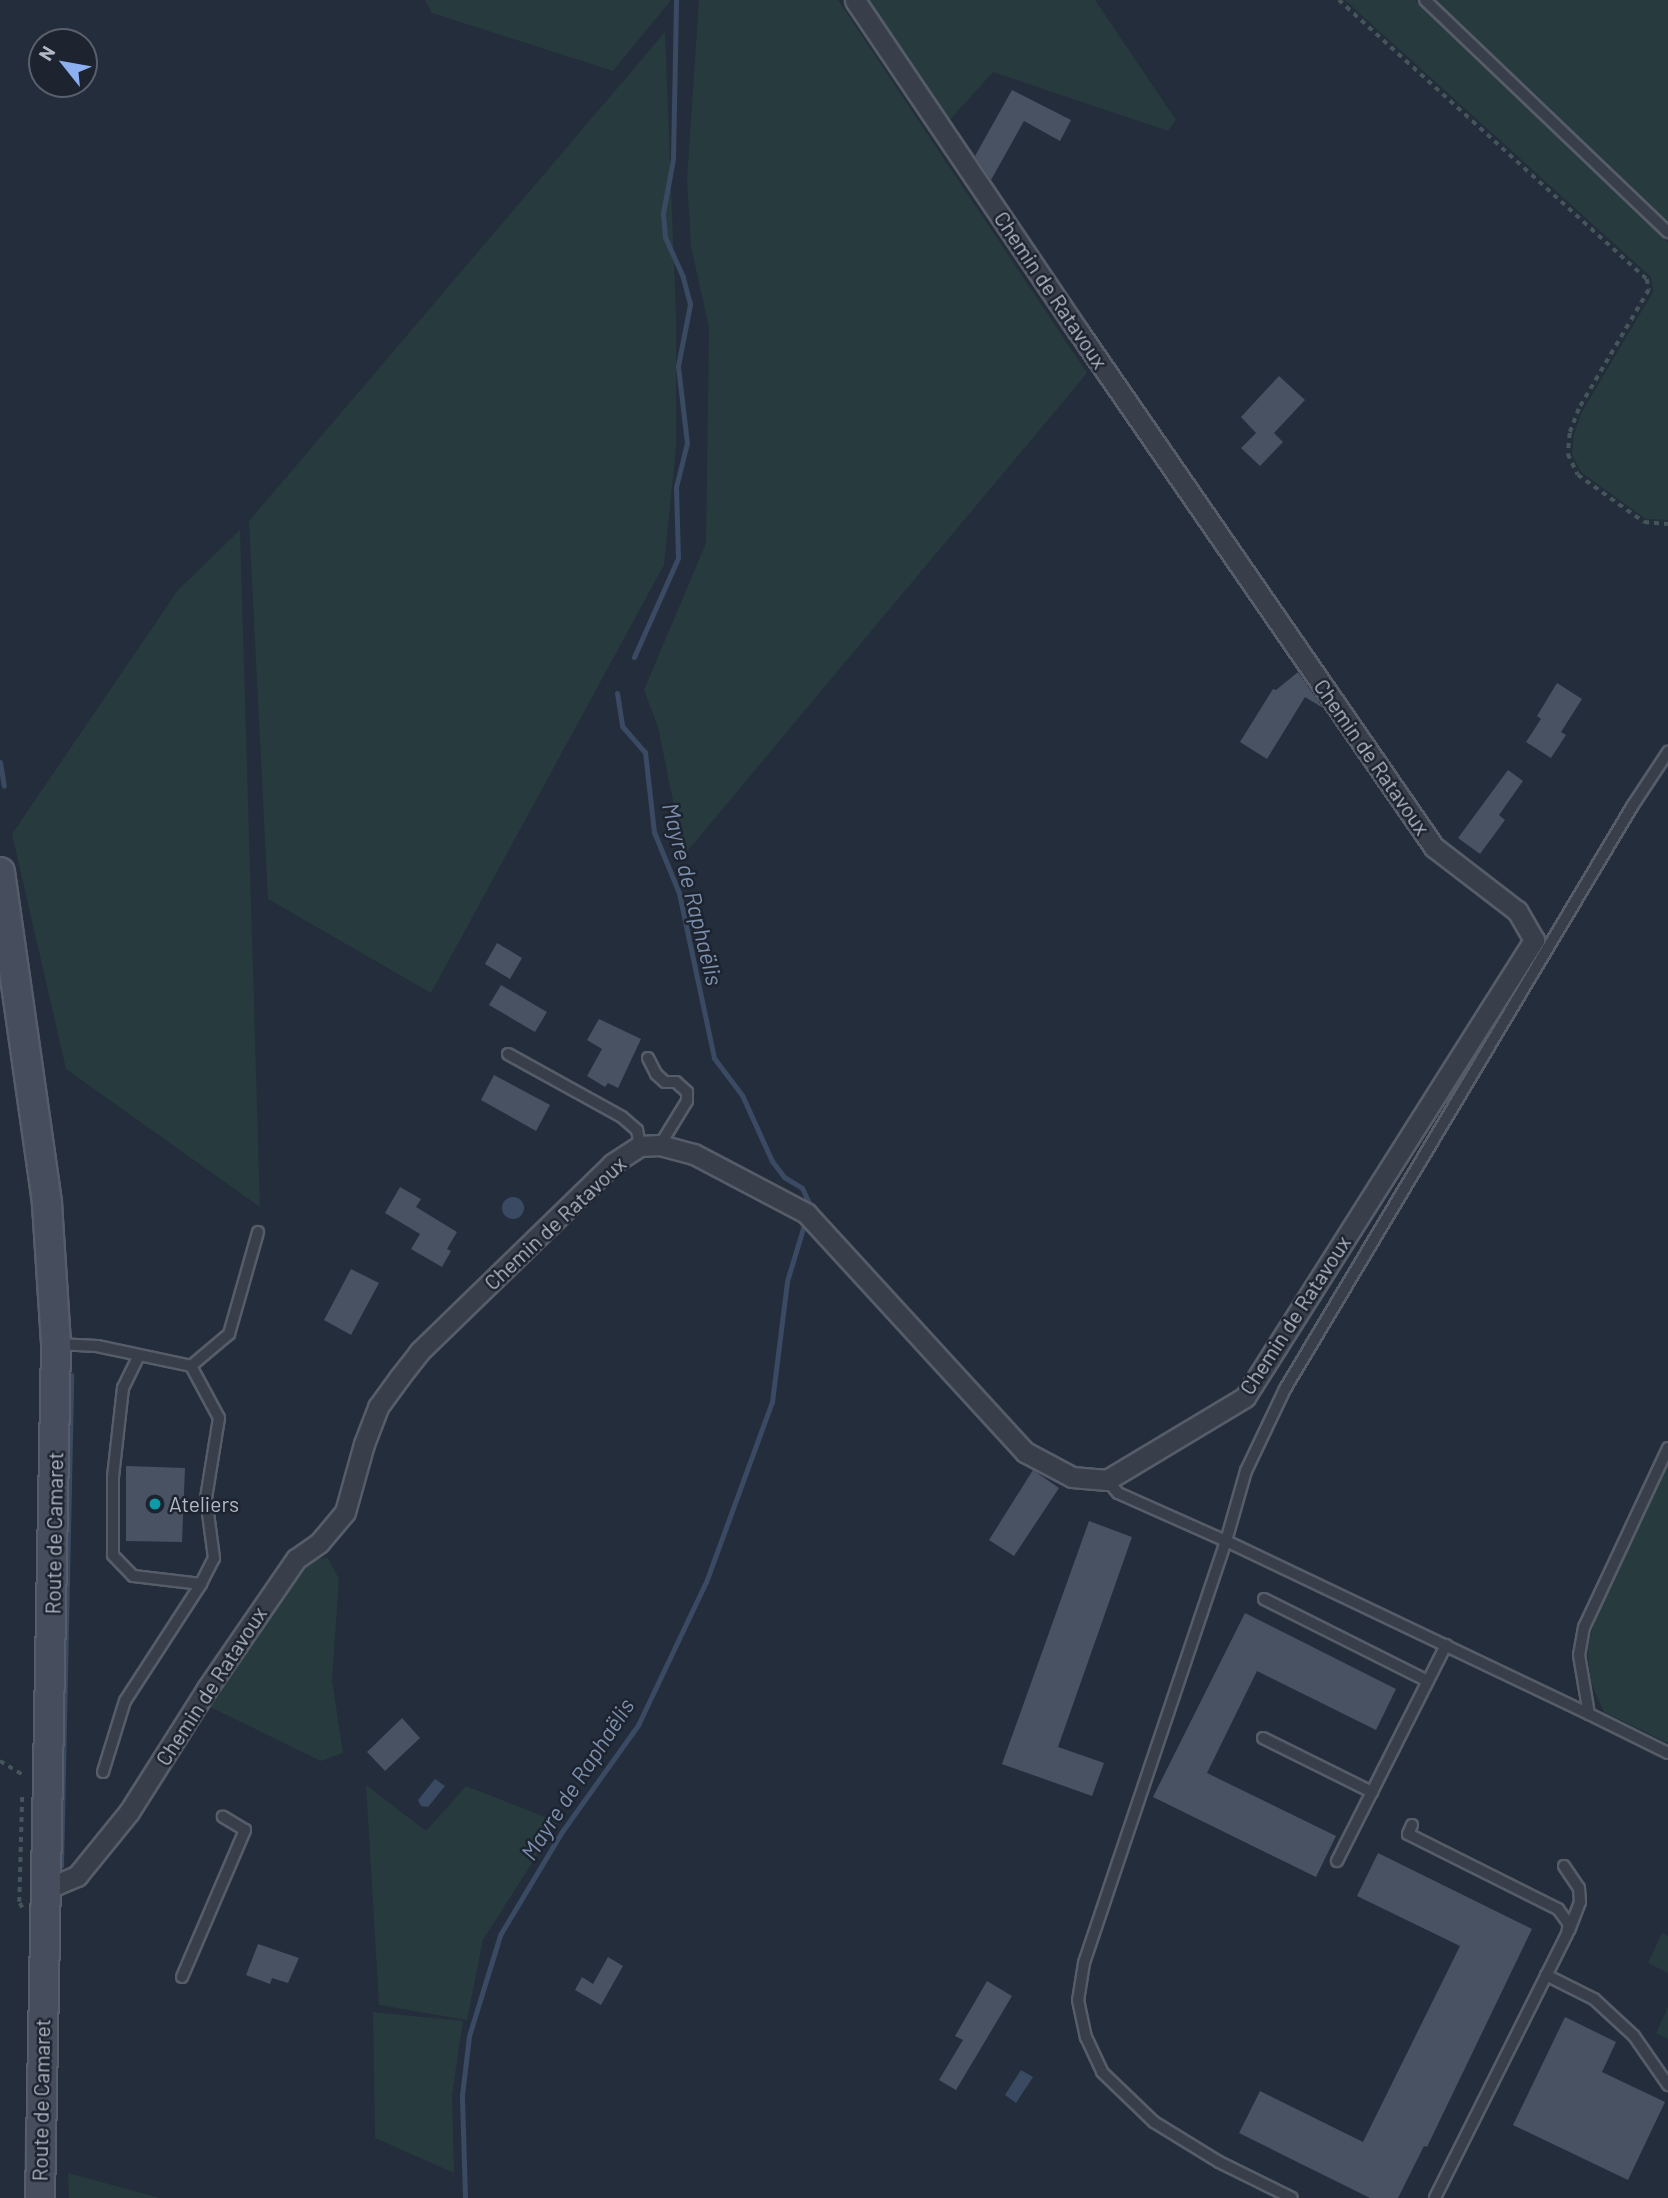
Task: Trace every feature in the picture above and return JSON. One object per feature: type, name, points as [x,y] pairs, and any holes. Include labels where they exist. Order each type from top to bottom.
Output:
[{"type":"main road","name":"Route de Camaret","points":[[0,872],[47,1204],[56,1344],[40,2198]]},
{"type":"street","name":"Chemin de Ratavoux","points":[[46,1889],[77,1876],[129,1812],[206,1690],[296,1559],[318,1543],[345,1512],[364,1444],[378,1407],[412,1361],[612,1164],[640,1146],[660,1145],[694,1154],[806,1213],[1025,1452],[1072,1478],[1107,1479],[1245,1397],[1534,940],[1517,911],[1434,847],[1078,331],[855,0]]},
{"type":"lane","points":[[1425,0],[1668,232]]},
{"type":"lane","points":[[1292,2198],[1184,2142],[1125,2098],[1102,2072],[1086,2037],[1079,2000],[1084,1963],[1226,1541],[1246,1471],[1285,1389],[1618,829],[1668,752]]},
{"type":"lane","points":[[508,1054],[622,1117],[637,1130],[640,1146]]},
{"type":"lane","points":[[648,1058],[656,1074],[665,1082],[676,1082],[687,1092],[687,1101],[660,1145]]},
{"type":"lane","points":[[56,1344],[97,1346],[138,1357],[191,1366],[229,1334],[258,1232]]},
{"type":"lane","points":[[138,1357],[123,1388],[113,1477],[113,1555],[133,1576],[201,1584]]},
{"type":"lane","points":[[103,1772],[125,1701],[201,1584],[214,1558],[206,1498],[219,1418],[191,1366]]},
{"type":"lane","points":[[1589,1714],[1579,1655],[1584,1628],[1668,1448]]},
{"type":"lane","points":[[1107,1479],[1118,1493],[1226,1541],[1668,1753]]},
{"type":"lane","points":[[1264,1599],[1428,1681]]},
{"type":"lane","points":[[1337,1861],[1446,1645]]},
{"type":"lane","points":[[1263,1738],[1372,1792]]},
{"type":"lane","points":[[182,1977],[245,1830],[223,1817]]},
{"type":"lane","points":[[1412,1825],[1408,1834],[1559,1909],[1569,1924],[1567,1934]]},
{"type":"lane","points":[[1434,2198],[1567,1934],[1580,1902],[1579,1888],[1564,1866]]},
{"type":"lane","points":[[1546,1975],[1594,1999],[1634,2036],[1668,2085]]},
{"type":"path","points":[[1339,0],[1647,279],[1649,290],[1579,410],[1570,433],[1568,454],[1578,475],[1644,522],[1668,524]]},
{"type":"path","points":[[0,1761],[23,1774],[19,1902],[23,1912],[44,1918]]},
{"type":"shaded area","points":[[425,0],[671,0],[613,71],[432,13]]},
{"type":"shaded area","points":[[699,0],[838,0],[1087,373],[684,855],[658,727],[644,690],[706,543],[709,327],[691,247],[687,179]]},
{"type":"shaded area","points":[[863,0],[1095,0],[1176,120],[1168,131],[993,72],[947,123]]},
{"type":"shaded area","points":[[1345,0],[1415,0],[1668,242],[1668,520],[1646,519],[1581,472],[1572,454],[1574,434],[1582,412],[1653,292],[1651,277]]},
{"type":"shaded area","points":[[1436,0],[1668,0],[1668,221]]},
{"type":"shaded area","points":[[665,32],[676,315],[676,448],[664,565],[431,993],[268,899],[249,521]]},
{"type":"shaded area","points":[[240,530],[260,1207],[66,1069],[12,834],[178,590]]},
{"type":"shaded area","points":[[1668,1464],[1668,1743],[1604,1712],[1591,1683],[1587,1648],[1597,1613]]},
{"type":"shaded area","points":[[328,1558],[339,1579],[332,1680],[343,1753],[321,1761],[208,1706],[300,1565],[307,1560]]},
{"type":"shaded area","points":[[366,1785],[426,1831],[466,1786],[558,1822],[483,1940],[467,2020],[379,2005]]},
{"type":"shaded area","points":[[1662,1933],[1668,1936],[1668,1973],[1648,1963]]},
{"type":"shaded area","points":[[1668,2007],[1668,2039],[1656,2033]]},
{"type":"shaded area","points":[[373,2012],[463,2021],[452,2095],[454,2173],[375,2138]]},
{"type":"shaded area","points":[[68,2173],[160,2198],[69,2198]]},
{"type":"water","points":[[513,1197],[521,1200],[524,1208],[521,1216],[513,1219],[505,1216],[502,1208],[505,1200]]},
{"type":"water","points":[[435,1779],[445,1786],[428,1807],[421,1806],[418,1800]]},
{"type":"water","points":[[1021,2070],[1033,2077],[1016,2103],[1005,2095]]},
{"type":"building","points":[[1012,90],[1071,120],[1060,141],[1024,121],[991,180],[975,156]]},
{"type":"building","points":[[1279,376],[1305,400],[1274,433],[1283,442],[1260,466],[1241,448],[1256,433],[1241,417]]},
{"type":"building","points":[[1298,672],[1323,708],[1305,697],[1267,759],[1240,742],[1273,689],[1276,690]]},
{"type":"building","points":[[1557,683],[1582,699],[1561,732],[1566,735],[1551,758],[1526,742],[1541,719],[1537,716]]},
{"type":"building","points":[[1508,770],[1523,781],[1499,815],[1505,820],[1480,854],[1458,838]]},
{"type":"building","points":[[497,943],[522,958],[510,979],[485,964]]},
{"type":"building","points":[[501,985],[547,1012],[535,1032],[489,1005]]},
{"type":"building","points":[[599,1019],[641,1039],[618,1088],[608,1083],[605,1087],[587,1076],[602,1049],[587,1040]]},
{"type":"building","points":[[494,1075],[550,1105],[536,1131],[481,1100]]},
{"type":"building","points":[[400,1187],[421,1199],[416,1207],[457,1232],[447,1249],[451,1251],[442,1267],[411,1249],[420,1234],[385,1213]]},
{"type":"building","points":[[351,1269],[379,1283],[351,1335],[324,1320]]},
{"type":"building","name":"Ateliers","points":[[126,1466],[185,1468],[182,1542],[126,1541]]},
{"type":"building","points":[[1033,1470],[1059,1488],[1014,1556],[989,1540]]},
{"type":"building","points":[[1089,1521],[1132,1537],[1058,1747],[1104,1763],[1092,1796],[1002,1764]]},
{"type":"building","points":[[1245,1613],[1396,1689],[1376,1730],[1257,1671],[1207,1773],[1336,1836],[1316,1877],[1153,1797]]},
{"type":"building","points":[[402,1718],[420,1738],[385,1771],[367,1752]]},
{"type":"building","points":[[1378,1853],[1532,1929],[1427,2147],[1424,2146],[1398,2198],[1370,2198],[1239,2133],[1260,2091],[1363,2142],[1460,1946],[1357,1896]]},
{"type":"building","points":[[258,1944],[299,1958],[288,1983],[272,1978],[270,1984],[246,1975]]},
{"type":"building","points":[[608,1957],[623,1966],[601,2005],[575,1990],[582,1977],[593,1984]]},
{"type":"building","points":[[987,1981],[1012,1996],[956,2090],[939,2080],[963,2040],[955,2036]]},
{"type":"building","points":[[1565,2017],[1616,2042],[1602,2072],[1665,2102],[1628,2180],[1513,2125]]},
{"type":"waterway","name":"Mayre de Raphaëlis","points":[[634,657],[678,558],[676,487],[687,443],[678,366],[690,304],[683,277],[665,237],[663,213],[673,159],[676,0]]},
{"type":"waterway","name":"Mayre de Raphaëlis","points":[[617,693],[622,726],[645,752],[654,832],[679,893],[714,1058],[742,1095],[772,1161],[784,1177],[802,1188],[811,1207]]},
{"type":"waterway","points":[[0,762],[4,786]]},
{"type":"waterway","points":[[31,1190],[34,1219]]},
{"type":"waterway","name":"Mayre de Raphaëlis","points":[[465,2198],[462,2095],[469,2036],[500,1935],[561,1833],[638,1725],[706,1582],[772,1402],[787,1281],[804,1225]]},
{"type":"waterway","points":[[61,1866],[71,1375]]},
{"type":"waterway","points":[[26,2198],[27,2125]]},
{"type":"place","name":"Ateliers","points":[[155,1504]]}]
